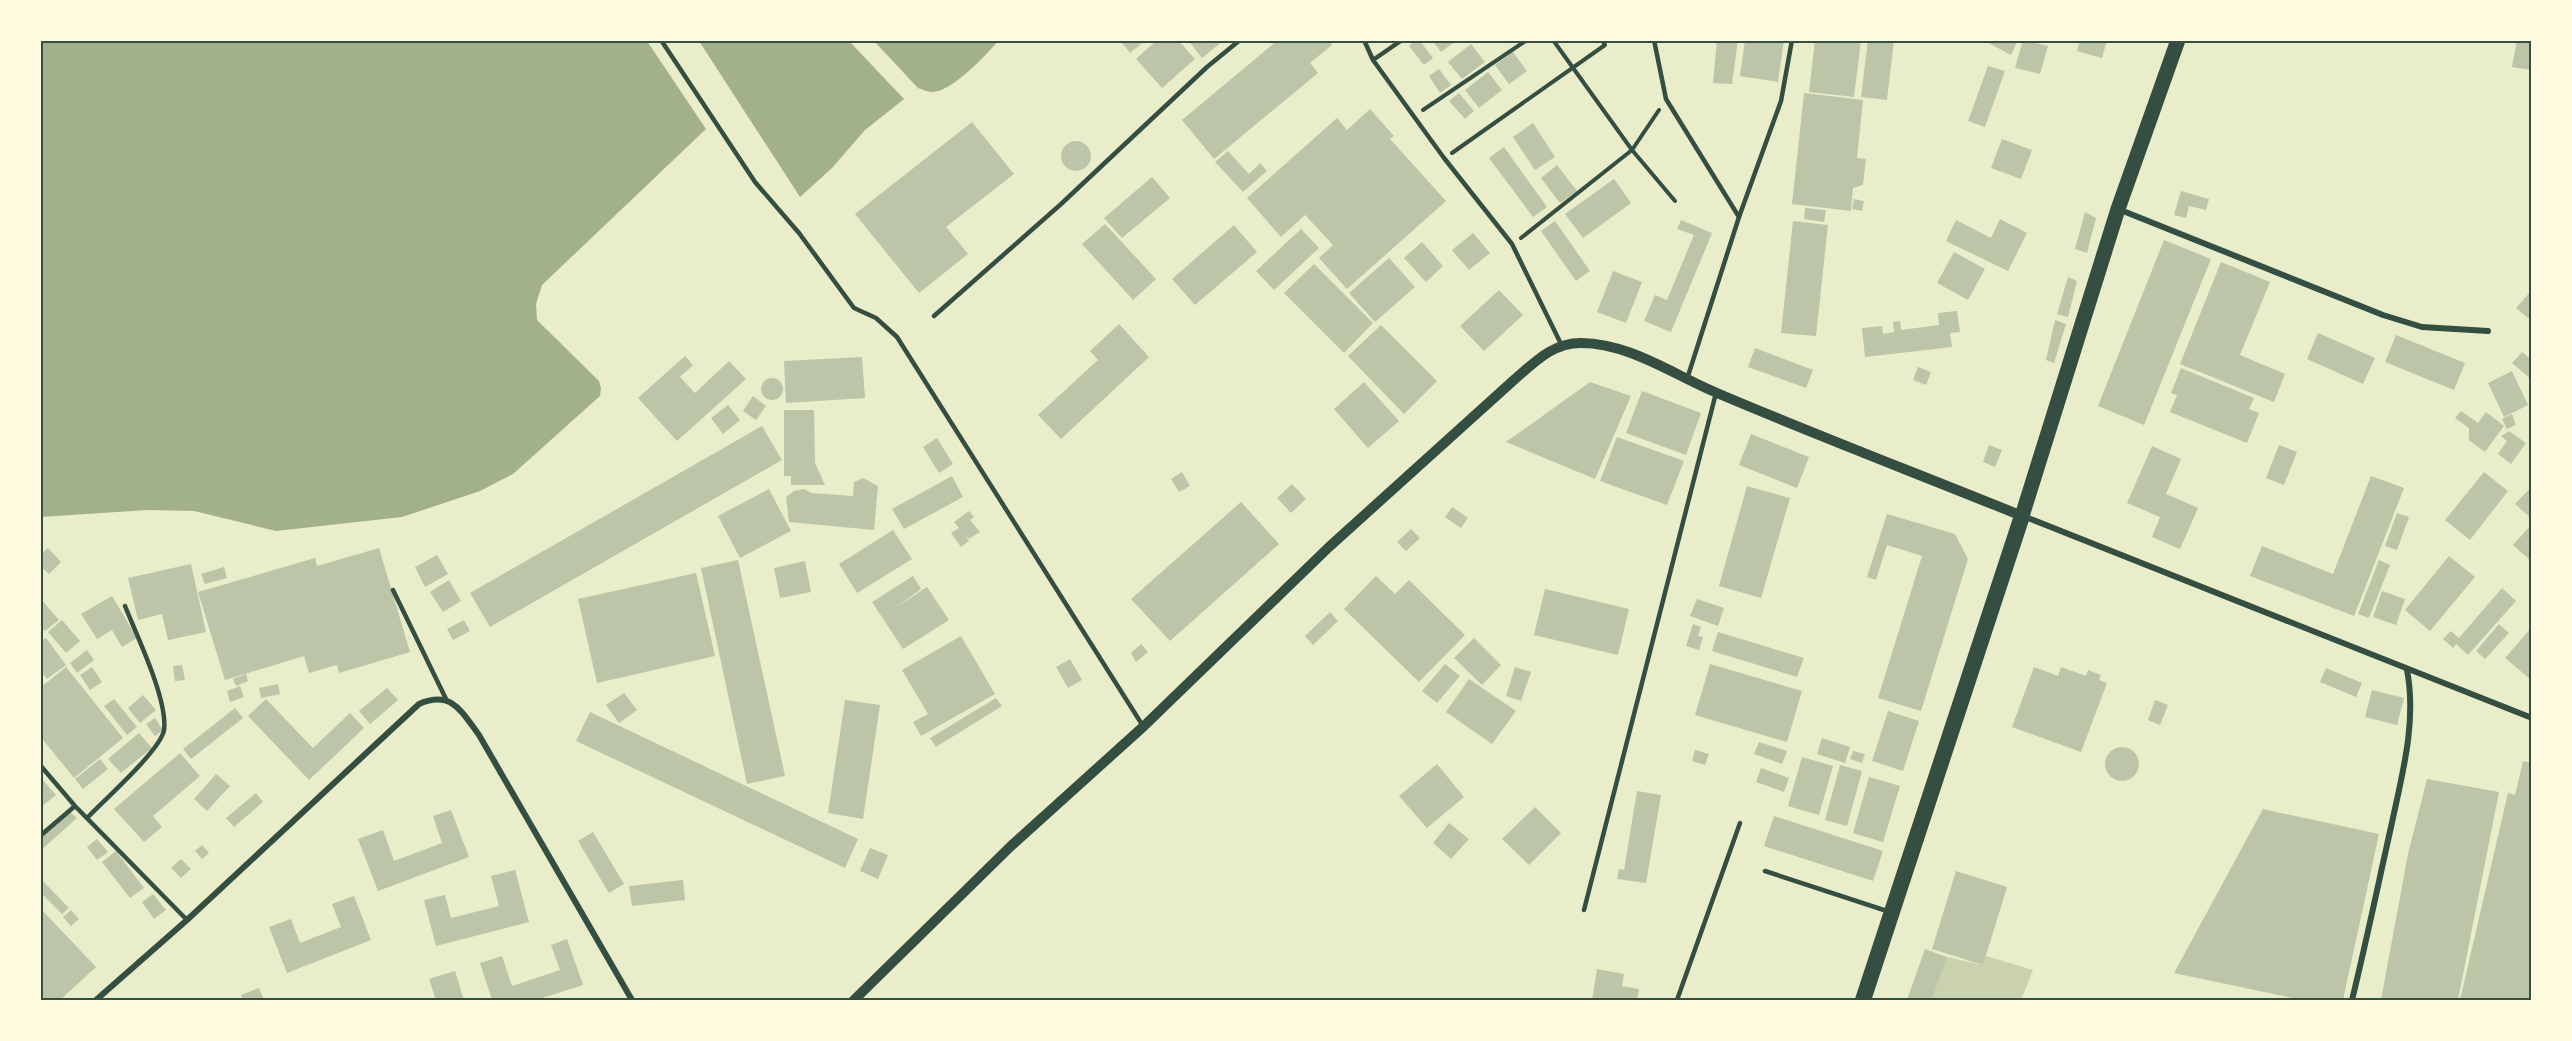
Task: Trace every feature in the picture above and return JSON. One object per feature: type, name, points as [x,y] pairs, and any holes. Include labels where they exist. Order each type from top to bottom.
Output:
[{"type":"highway","points":[[1863,1000],[2022,516]]},
{"type":"main road","points":[[2022,516],[2118,209],[2178,40]]},
{"type":"street","points":[[2118,209],[2383,315],[2422,327],[2488,331]]},
{"type":"street","points":[[854,1000],[1011,846],[1144,726],[1329,547],[1515,379],[1561,344],[1604,345],[1649,362],[1716,393],[2532,718]]},
{"type":"street","points":[[2352,1000],[2402,772],[2411,717],[2412,694],[2407,670]]},
{"type":"street","points":[[96,1000],[187,920],[419,704],[433,699],[446,699],[456,706],[479,735],[632,1000]]},
{"type":"lane","points":[[661,40],[755,182],[799,233],[854,308],[876,318],[897,337],[1144,726]]},
{"type":"lane","points":[[934,316],[1060,205],[1207,67],[1240,40]]},
{"type":"lane","points":[[1364,40],[1373,60],[1444,158],[1512,244],[1561,344]]},
{"type":"lane","points":[[1373,60],[1402,40]]},
{"type":"lane","points":[[1654,40],[1666,99],[1739,217]]},
{"type":"lane","points":[[1687,379],[1739,217],[1781,101],[1792,40]]},
{"type":"lane","points":[[1584,910],[1716,393]]},
{"type":"lane","points":[[393,590],[446,699]]},
{"type":"lane","points":[[87,817],[153,750],[164,731],[160,701],[152,673],[125,606]]},
{"type":"lane","points":[[40,765],[75,806],[187,920]]},
{"type":"lane","points":[[40,836],[75,806]]},
{"type":"lane","points":[[1677,1000],[1740,823]]},
{"type":"lane","points":[[1765,871],[1892,912]]},
{"type":"path","points":[[1415,116],[1527,40]]},
{"type":"path","points":[[1553,40],[1632,150],[1675,201]]},
{"type":"path","points":[[1444,158],[1605,45],[1602,40]]},
{"type":"path","points":[[1512,244],[1632,150],[1666,99]]},
{"type":"shaded area","points":[[41,40],[647,41],[706,129],[542,285],[536,304],[537,320],[599,381],[600,396],[513,474],[480,491],[402,517],[276,531],[194,511],[147,510],[41,517]]},
{"type":"shaded area","points":[[699,41],[998,41],[968,72],[949,86],[932,92],[918,88],[865,130],[832,168],[800,197]]},
{"type":"shaded area","points":[[1986,956],[2033,970],[2021,1000],[1932,1000],[1947,957],[1983,965]]},
{"type":"pier","points":[[849,41],[874,41],[918,88],[905,100]]},
{"type":"building","points":[[1120,40],[1146,40],[1130,53]]},
{"type":"building","points":[[1157,40],[1178,40],[1195,59],[1162,88],[1136,59]]},
{"type":"building","points":[[1188,40],[1224,40],[1202,58]]},
{"type":"building","points":[[1278,40],[1328,40],[1332,45],[1310,63],[1318,73],[1214,159],[1182,120]]},
{"type":"building","points":[[1419,40],[1433,58],[1424,65],[1409,46]]},
{"type":"building","points":[[1432,40],[1457,40],[1441,52]]},
{"type":"building","points":[[1717,40],[1738,40],[1732,84],[1713,83]]},
{"type":"building","points":[[1745,40],[1784,40],[1778,82],[1740,76]]},
{"type":"building","points":[[1815,40],[1861,40],[1854,97],[1809,92]]},
{"type":"building","points":[[1868,40],[1894,40],[1887,100],[1861,97]]},
{"type":"building","points":[[1983,40],[2018,40],[2011,55]]},
{"type":"building","points":[[2023,40],[2048,46],[2040,74],[2015,68]]},
{"type":"building","points":[[2080,40],[2107,40],[2102,58],[2077,51]]},
{"type":"building","points":[[2517,40],[2532,40],[2532,70],[2512,67]]},
{"type":"building","points":[[1471,44],[1485,62],[1462,79],[1448,62]]},
{"type":"building","points":[[1513,52],[1527,71],[1509,84],[1495,65]]},
{"type":"building","points":[[1988,66],[2005,71],[1985,127],[1968,121]]},
{"type":"building","points":[[1439,69],[1451,85],[1440,93],[1429,76]]},
{"type":"building","points":[[1488,72],[1502,90],[1479,108],[1465,90]]},
{"type":"building","points":[[1459,93],[1474,111],[1465,119],[1449,101]]},
{"type":"building","points":[[1804,93],[1863,100],[1857,158],[1866,159],[1863,185],[1853,188],[1851,211],[1792,204]]},
{"type":"building","points":[[1370,109],[1394,136],[1390,139],[1446,201],[1347,289],[1319,258],[1333,245],[1305,215],[1281,237],[1247,198],[1337,118],[1347,130]]},
{"type":"building","points":[[972,122],[1014,174],[946,227],[968,254],[919,293],[855,214]]},
{"type":"building","points":[[1533,123],[1555,157],[1535,170],[1513,137]]},
{"type":"building","points":[[2002,139],[2032,150],[2021,179],[1991,168]]},
{"type":"building","points":[[1076,141],[1087,145],[1091,156],[1087,167],[1076,171],[1065,167],[1061,156],[1065,145]]},
{"type":"building","points":[[1504,147],[1547,207],[1533,217],[1489,158]]},
{"type":"building","points":[[1228,151],[1249,174],[1260,163],[1267,171],[1243,192],[1215,162]]},
{"type":"building","points":[[1557,165],[1577,191],[1560,203],[1541,178]]},
{"type":"building","points":[[1152,177],[1170,198],[1122,238],[1104,218]]},
{"type":"building","points":[[1614,179],[1631,203],[1583,238],[1565,214]]},
{"type":"building","points":[[2181,191],[2209,199],[2206,210],[2189,206],[2186,218],[2174,215]]},
{"type":"building","points":[[1854,199],[1864,201],[1862,211],[1852,209]]},
{"type":"building","points":[[1805,208],[1826,210],[1824,222],[1804,219]]},
{"type":"building","points":[[2085,212],[2096,218],[2087,253],[2075,249]]},
{"type":"building","points":[[2000,219],[2027,233],[2008,271],[1946,241],[1956,220],[1991,238]]},
{"type":"building","points":[[1681,220],[1712,233],[1671,332],[1644,321],[1655,295],[1667,300],[1694,235],[1677,229]]},
{"type":"building","points":[[1555,221],[1590,271],[1576,281],[1541,231]]},
{"type":"building","points":[[1793,221],[1828,225],[1816,336],[1781,333]]},
{"type":"building","points":[[1105,224],[1156,279],[1133,300],[1082,244]]},
{"type":"building","points":[[1234,225],[1257,252],[1195,305],[1172,279]]},
{"type":"building","points":[[1301,229],[1319,248],[1274,290],[1256,271]]},
{"type":"building","points":[[1473,233],[1490,253],[1469,270],[1452,250]]},
{"type":"building","points":[[2164,240],[2211,259],[2144,425],[2098,406]]},
{"type":"building","points":[[1422,242],[1443,266],[1426,282],[1404,258]]},
{"type":"building","points":[[1954,252],[1985,269],[1968,300],[1937,283]]},
{"type":"building","points":[[1389,258],[1415,287],[1375,322],[1349,293]]},
{"type":"building","points":[[2221,262],[2270,282],[2240,355],[2285,374],[2274,402],[2180,364]]},
{"type":"building","points":[[1314,264],[1373,323],[1344,353],[1284,293]]},
{"type":"building","points":[[1613,271],[1642,282],[1626,323],[1597,312]]},
{"type":"building","points":[[2068,277],[2077,281],[2068,317],[2057,314]]},
{"type":"building","points":[[1499,290],[1523,315],[1484,351],[1460,326]]},
{"type":"building","points":[[2532,290],[2532,321],[2516,308]]},
{"type":"building","points":[[1957,311],[1960,332],[1950,333],[1952,347],[1865,357],[1862,328],[1882,326],[1883,334],[1894,332],[1893,322],[1900,321],[1901,330],[1939,325],[1938,313]]},
{"type":"building","points":[[2055,320],[2066,324],[2054,363],[2046,360]]},
{"type":"building","points":[[1119,324],[1149,357],[1061,439],[1038,415],[1098,360],[1090,351]]},
{"type":"building","points":[[1381,325],[1437,381],[1404,414],[1348,356]]},
{"type":"building","points":[[2318,333],[2375,358],[2363,384],[2307,359]]},
{"type":"building","points":[[2396,335],[2465,363],[2454,390],[2385,362]]},
{"type":"building","points":[[1755,348],[1813,370],[1806,388],[1748,367]]},
{"type":"building","points":[[2522,352],[2532,360],[2532,380],[2512,363]]},
{"type":"building","points":[[685,356],[693,365],[680,377],[695,393],[729,361],[746,379],[677,441],[638,398]]},
{"type":"building","points":[[862,357],[865,398],[786,403],[784,361]]},
{"type":"building","points":[[1918,367],[1931,372],[1926,385],[1913,380]]},
{"type":"building","points":[[2181,368],[2254,398],[2249,409],[2259,413],[2247,443],[2170,412],[2177,395],[2171,393]]},
{"type":"building","points":[[2512,371],[2528,405],[2504,417],[2488,383]]},
{"type":"building","points":[[768,378],[776,378],[783,385],[783,393],[776,400],[768,400],[761,393],[761,385]]},
{"type":"building","points":[[1364,382],[1399,421],[1368,448],[1334,409]]},
{"type":"building","points":[[1590,382],[1631,396],[1595,479],[1506,442]]},
{"type":"building","points":[[1642,391],[1701,413],[1686,455],[1626,433]]},
{"type":"building","points":[[753,396],[766,406],[756,420],[743,411]]},
{"type":"building","points":[[728,405],[740,420],[723,434],[711,418]]},
{"type":"building","points":[[784,410],[814,410],[815,463],[825,485],[791,485],[791,476],[784,476]]},
{"type":"building","points":[[2461,411],[2478,423],[2486,412],[2504,426],[2485,452],[2469,440],[2469,428],[2455,418]]},
{"type":"building","points":[[2512,414],[2516,425],[2507,429],[2502,419]]},
{"type":"building","points":[[762,426],[782,460],[490,627],[470,593]]},
{"type":"building","points":[[2509,431],[2526,443],[2511,464],[2498,454],[2507,441],[2501,436]]},
{"type":"building","points":[[1751,434],[1809,457],[1797,488],[1739,465]]},
{"type":"building","points":[[1617,437],[1684,461],[1667,505],[1600,481]]},
{"type":"building","points":[[937,438],[953,464],[939,473],[923,447]]},
{"type":"building","points":[[1989,445],[2002,450],[1995,467],[1983,462]]},
{"type":"building","points":[[2279,445],[2297,452],[2284,485],[2266,478]]},
{"type":"building","points":[[2152,446],[2181,459],[2166,494],[2198,508],[2180,549],[2152,537],[2160,517],[2127,503]]},
{"type":"building","points":[[1182,472],[1190,486],[1179,492],[1171,479]]},
{"type":"building","points":[[2484,472],[2508,491],[2470,540],[2445,520]]},
{"type":"building","points":[[952,476],[963,497],[904,529],[892,509]]},
{"type":"building","points":[[2371,476],[2404,488],[2354,616],[2250,576],[2262,546],[2333,574]]},
{"type":"building","points":[[863,478],[878,486],[874,530],[789,522],[786,497],[794,491],[804,489],[811,493],[853,496],[854,482]]},
{"type":"building","points":[[1292,484],[1306,499],[1291,513],[1277,498]]},
{"type":"building","points":[[1747,486],[1790,498],[1761,598],[1719,586]]},
{"type":"building","points":[[2532,486],[2532,519],[2515,504]]},
{"type":"building","points":[[769,489],[791,531],[740,558],[718,516]]},
{"type":"building","points":[[1241,502],[1279,544],[1170,641],[1131,599]]},
{"type":"building","points":[[1452,507],[1468,518],[1461,528],[1445,517]]},
{"type":"building","points":[[969,511],[974,517],[970,520],[980,532],[969,539],[964,534],[969,541],[961,547],[951,533],[959,528],[954,522]]},
{"type":"building","points":[[2397,513],[2409,517],[2397,550],[2385,546]]},
{"type":"building","points":[[1887,514],[1955,534],[1968,559],[1921,711],[1878,698],[1922,556],[1887,545],[1876,580],[1867,577]]},
{"type":"building","points":[[2532,524],[2532,562],[2513,545]]},
{"type":"building","points":[[1411,529],[1420,538],[1406,551],[1397,542]]},
{"type":"building","points":[[893,530],[912,559],[857,593],[839,564]]},
{"type":"building","points":[[48,548],[61,562],[49,574],[40,566],[40,555]]},
{"type":"building","points":[[379,548],[410,652],[339,673],[337,665],[309,673],[304,656],[225,680],[198,592],[315,558],[317,566]]},
{"type":"building","points":[[437,555],[448,574],[425,587],[415,567]]},
{"type":"building","points":[[2449,556],[2475,577],[2430,631],[2405,610]]},
{"type":"building","points":[[738,560],[785,776],[747,784],[701,568]]},
{"type":"building","points":[[2379,560],[2390,565],[2369,618],[2358,614]]},
{"type":"building","points":[[805,561],[811,592],[780,598],[774,568]]},
{"type":"building","points":[[191,564],[206,632],[168,640],[162,614],[138,620],[128,578]]},
{"type":"building","points":[[224,567],[227,578],[205,584],[201,574]]},
{"type":"building","points":[[696,573],[715,656],[597,683],[578,599]]},
{"type":"building","points":[[913,576],[921,589],[895,608],[927,587],[949,620],[903,649],[872,602]]},
{"type":"building","points":[[1376,576],[1395,594],[1409,580],[1465,635],[1419,682],[1344,609]]},
{"type":"building","points":[[449,580],[461,601],[443,612],[430,592]]},
{"type":"building","points":[[2502,588],[2516,601],[2468,655],[2456,644],[2453,648],[2443,639],[2451,631],[2459,638]]},
{"type":"building","points":[[1545,589],[1629,609],[1618,655],[1534,635]]},
{"type":"building","points":[[2382,591],[2405,599],[2396,625],[2373,617]]},
{"type":"building","points":[[112,596],[137,638],[122,647],[112,630],[97,639],[81,614]]},
{"type":"building","points":[[40,598],[59,620],[45,631],[40,626]]},
{"type":"building","points":[[1697,599],[1724,608],[1718,626],[1690,616]]},
{"type":"building","points":[[1330,612],[1338,621],[1313,645],[1305,636]]},
{"type":"building","points":[[62,620],[80,641],[66,653],[48,632]]},
{"type":"building","points":[[464,620],[470,631],[453,640],[447,629]]},
{"type":"building","points":[[1693,624],[1701,627],[1698,636],[1703,637],[1699,650],[1686,646]]},
{"type":"building","points":[[2499,624],[2509,633],[2485,659],[2476,651]]},
{"type":"building","points":[[2532,627],[2532,678],[2530,679],[2505,658]]},
{"type":"building","points":[[1718,632],[1804,658],[1797,677],[1712,651]]},
{"type":"building","points":[[961,636],[995,694],[921,736],[913,722],[928,714],[902,670]]},
{"type":"building","points":[[46,638],[66,665],[47,679],[40,670],[40,642]]},
{"type":"building","points":[[1474,638],[1501,665],[1482,685],[1454,658]]},
{"type":"building","points":[[1141,644],[1148,652],[1136,662],[1131,653]]},
{"type":"building","points":[[87,650],[94,660],[77,673],[70,663]]},
{"type":"building","points":[[1070,659],[1082,680],[1068,688],[1056,667]]},
{"type":"building","points":[[1445,664],[1460,676],[1437,703],[1422,691]]},
{"type":"building","points":[[1710,664],[1802,691],[1787,742],[1695,715]]},
{"type":"building","points":[[182,665],[185,680],[175,681],[173,666]]},
{"type":"building","points":[[66,667],[123,738],[74,778],[40,736],[40,688]]},
{"type":"building","points":[[92,667],[102,682],[90,690],[80,675]]},
{"type":"building","points":[[1515,667],[1531,672],[1521,701],[1506,696]]},
{"type":"building","points":[[2034,667],[2058,676],[2061,667],[2086,676],[2088,670],[2101,675],[2099,680],[2107,683],[2081,752],[2012,727]]},
{"type":"building","points":[[2326,668],[2362,683],[2356,697],[2320,682]]},
{"type":"building","points":[[246,674],[248,681],[236,686],[233,679]]},
{"type":"building","points":[[1469,679],[1516,711],[1492,744],[1446,712]]},
{"type":"building","points":[[278,684],[280,694],[261,698],[259,688]]},
{"type":"building","points":[[240,686],[244,697],[230,702],[227,691]]},
{"type":"building","points":[[387,688],[398,700],[370,724],[359,711]]},
{"type":"building","points":[[2372,690],[2404,698],[2397,725],[2365,717]]},
{"type":"building","points":[[624,693],[637,710],[619,723],[606,705]]},
{"type":"building","points":[[143,695],[156,710],[140,723],[128,708]]},
{"type":"building","points":[[996,698],[1002,706],[936,747],[930,738]]},
{"type":"building","points":[[114,699],[137,727],[127,735],[104,706]]},
{"type":"building","points":[[266,699],[313,748],[350,713],[364,728],[309,780],[248,716]]},
{"type":"building","points":[[845,700],[880,705],[863,819],[828,813]]},
{"type":"building","points":[[2155,700],[2168,705],[2160,725],[2148,720]]},
{"type":"building","points":[[235,708],[243,718],[191,759],[183,749]]},
{"type":"building","points":[[1888,711],[1919,721],[1903,771],[1872,761]]},
{"type":"building","points":[[590,712],[858,839],[845,868],[576,741]]},
{"type":"building","points":[[155,718],[163,730],[155,736],[146,724]]},
{"type":"building","points":[[139,733],[152,748],[121,773],[108,759]]},
{"type":"building","points":[[1822,738],[1850,747],[1845,763],[1817,754]]},
{"type":"building","points":[[1759,742],[1787,751],[1782,764],[1754,754]]},
{"type":"building","points":[[2122,747],[2134,752],[2139,764],[2134,776],[2122,781],[2110,776],[2105,764],[2110,752]]},
{"type":"building","points":[[1695,750],[1709,754],[1705,765],[1692,761]]},
{"type":"building","points":[[1853,751],[1865,754],[1862,763],[1850,759]]},
{"type":"building","points":[[180,753],[200,776],[153,816],[162,827],[144,842],[114,809]]},
{"type":"building","points":[[1802,757],[1833,766],[1819,815],[1788,806]]},
{"type":"building","points":[[100,759],[108,769],[83,789],[75,779]]},
{"type":"building","points":[[2523,761],[2532,763],[2532,1000],[2460,1000],[2508,793],[2515,795]]},
{"type":"building","points":[[1437,764],[1464,797],[1427,828],[1399,796]]},
{"type":"building","points":[[1840,765],[1862,771],[1847,826],[1825,820]]},
{"type":"building","points":[[1761,768],[1789,778],[1784,792],[1756,782]]},
{"type":"building","points":[[216,774],[230,786],[207,811],[194,799]]},
{"type":"building","points":[[40,777],[56,795],[40,808]]},
{"type":"building","points":[[1869,777],[1900,786],[1883,842],[1853,833]]},
{"type":"building","points":[[2427,779],[2499,792],[2458,1000],[2381,1000],[2408,854]]},
{"type":"building","points":[[1637,791],[1661,795],[1646,883],[1617,879],[1619,869],[1624,870]]},
{"type":"building","points":[[256,793],[263,802],[234,827],[226,818]]},
{"type":"building","points":[[1535,807],[1561,833],[1529,865],[1502,839]]},
{"type":"building","points":[[2263,809],[2379,834],[2343,1000],[2302,1000],[2174,973]]},
{"type":"building","points":[[451,810],[469,857],[378,891],[358,839],[383,830],[394,861],[442,843],[433,816]]},
{"type":"building","points":[[70,812],[77,818],[40,851],[40,838]]},
{"type":"building","points":[[1774,816],[1883,851],[1873,881],[1764,846]]},
{"type":"building","points":[[1449,823],[1469,839],[1451,859],[1433,843]]},
{"type":"building","points":[[593,832],[624,884],[609,893],[578,841]]},
{"type":"building","points":[[97,839],[108,852],[97,860],[87,847]]},
{"type":"building","points":[[202,845],[209,853],[202,859],[195,851]]},
{"type":"building","points":[[870,848],[888,855],[878,879],[860,871]]},
{"type":"building","points":[[116,851],[144,888],[130,898],[102,862]]},
{"type":"building","points":[[181,859],[191,869],[181,878],[171,868]]},
{"type":"building","points":[[515,870],[529,922],[436,946],[424,900],[445,895],[451,918],[499,906],[491,876]]},
{"type":"building","points":[[1956,871],[2007,887],[1983,965],[1932,949]]},
{"type":"building","points":[[40,878],[69,908],[62,914],[40,892]]},
{"type":"building","points":[[683,880],[685,900],[632,906],[629,886]]},
{"type":"building","points":[[153,894],[166,910],[154,919],[142,902]]},
{"type":"building","points":[[354,896],[371,940],[287,973],[269,927],[291,919],[300,943],[341,927],[332,904]]},
{"type":"building","points":[[40,908],[96,967],[60,1000],[40,1000]]},
{"type":"building","points":[[71,910],[79,919],[71,926],[63,917]]},
{"type":"building","points":[[567,939],[583,985],[536,1000],[492,1000],[480,963],[502,956],[512,986],[560,970],[551,945]]},
{"type":"building","points":[[1925,949],[1947,957],[1932,1000],[1907,1000]]},
{"type":"building","points":[[1597,969],[1624,974],[1622,986],[1639,989],[1637,1000],[1592,1000]]},
{"type":"building","points":[[455,971],[464,1000],[436,1000],[429,979]]},
{"type":"building","points":[[259,988],[264,1000],[243,1000],[241,995]]}]
